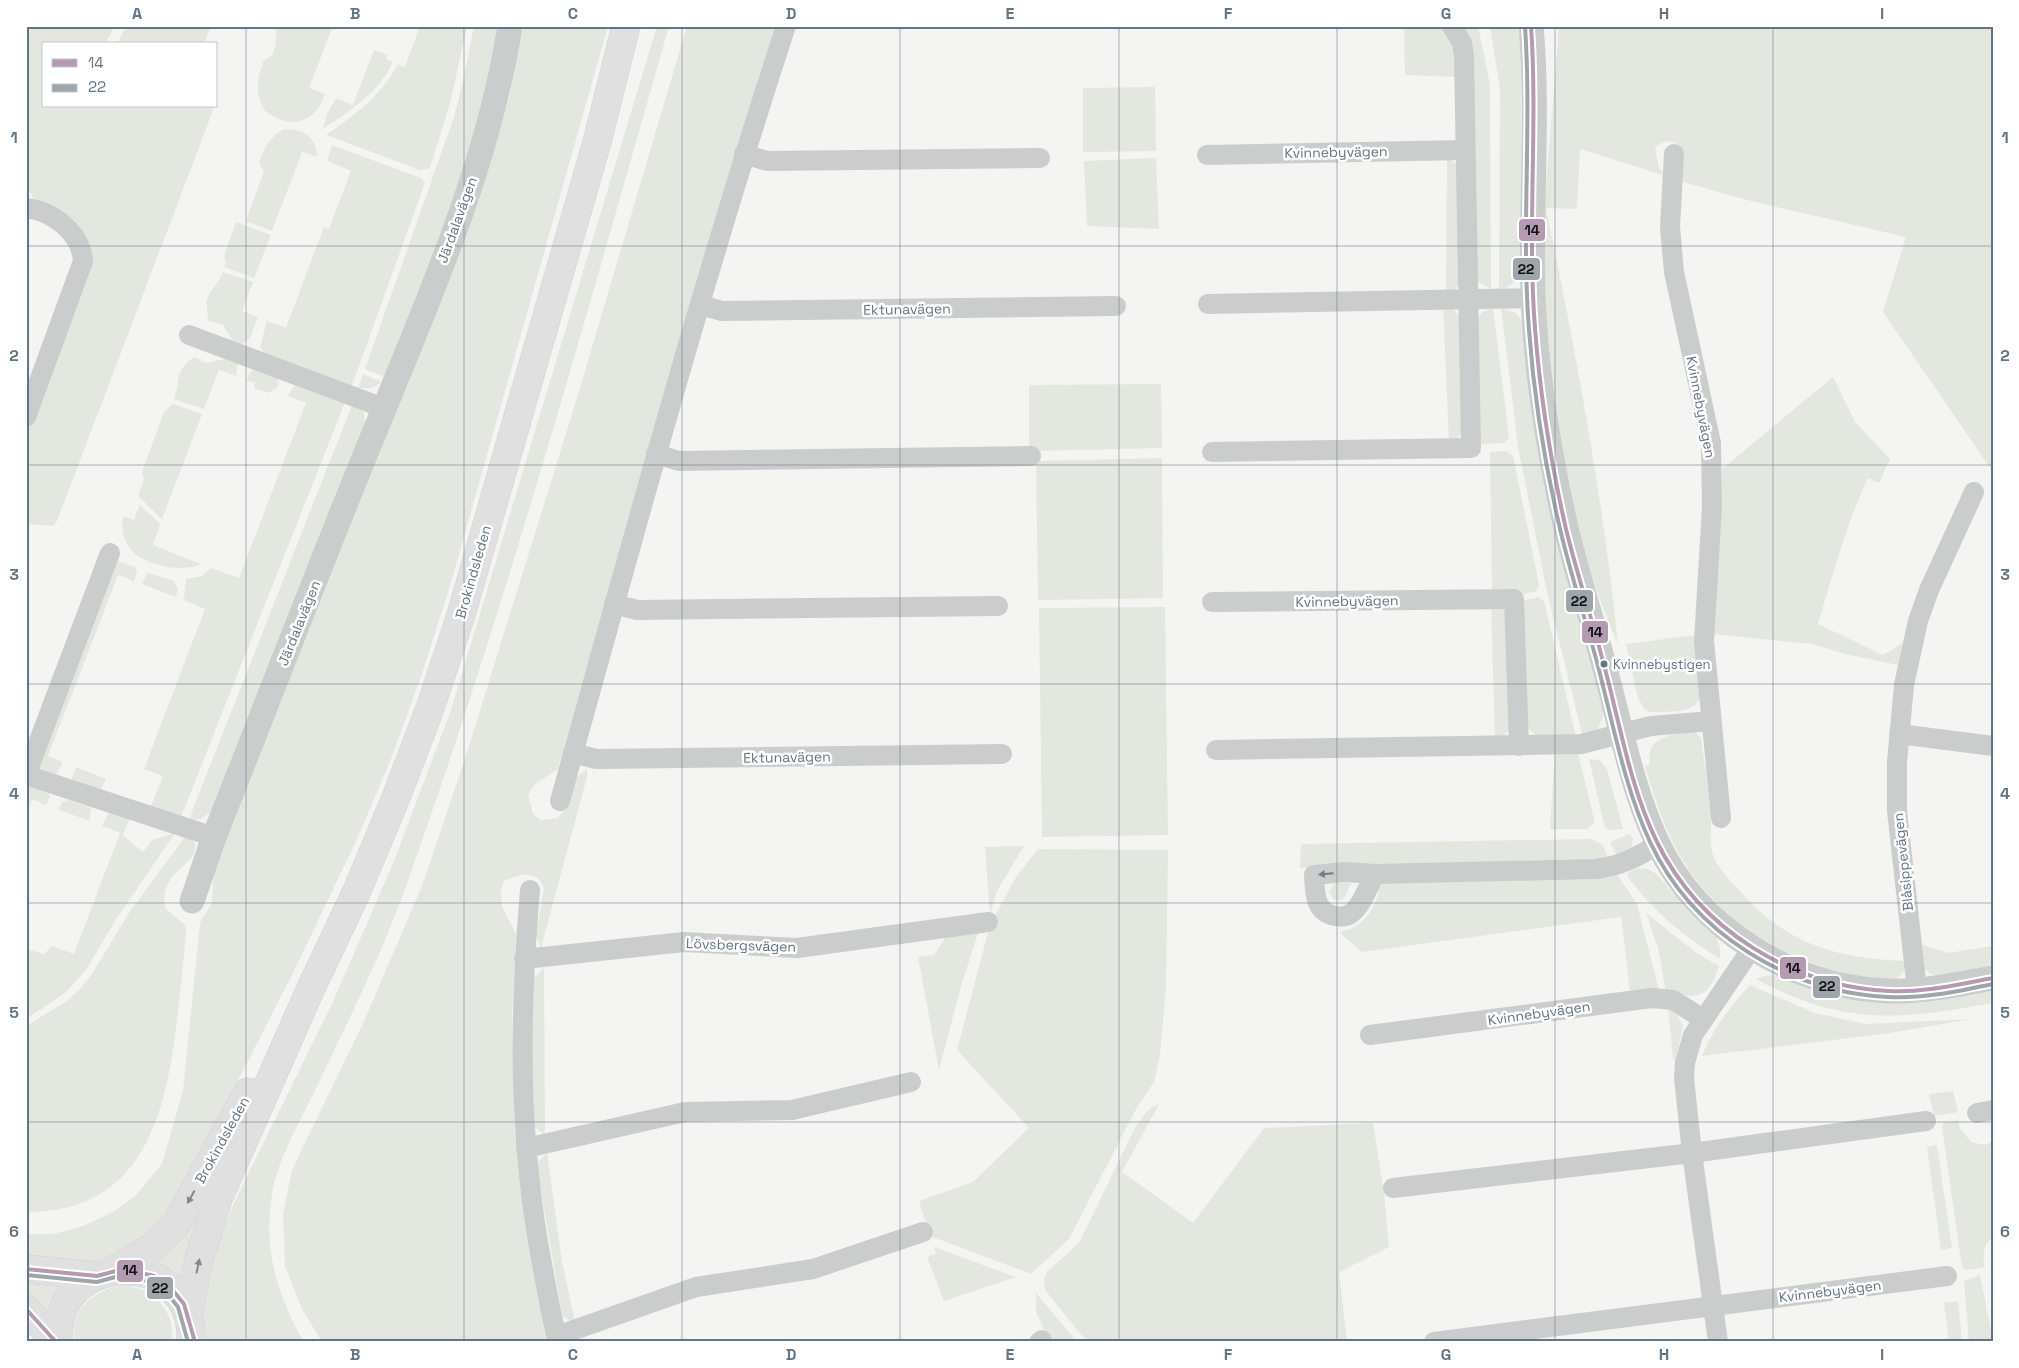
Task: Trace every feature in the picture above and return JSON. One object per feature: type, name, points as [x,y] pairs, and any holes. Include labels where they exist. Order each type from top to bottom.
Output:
[{"type":"main road","name":"Brokindsleden","points":[[192,1333],[199,1259],[218,1199],[311,988],[360,884],[429,711],[461,615],[597,142],[626,26]]},
{"type":"main road","name":"Brokindsleden","points":[[597,142],[635,26]]},
{"type":"main road","name":"Brokindsleden","points":[[58,1342],[60,1325],[66,1305],[79,1288],[153,1247],[175,1226],[264,1064],[311,988]]},
{"type":"main road","points":[[26,1269],[104,1273],[123,1269],[144,1272],[163,1281],[178,1296],[192,1333]]},
{"type":"main road","points":[[26,1309],[58,1342]]},
{"type":"street","name":"Järdalavägen","points":[[192,901],[214,837],[410,346],[484,149],[502,77],[510,26]]},
{"type":"street","points":[[560,801],[656,454],[744,154],[786,26]]},
{"type":"street","points":[[1212,452],[1471,448],[1464,56],[1462,43],[1452,26]]},
{"type":"street","points":[[1532,26],[1534,298],[1544,407],[1564,519],[1622,734],[1646,816],[1658,844],[1678,878],[1698,902],[1728,931],[1752,948],[1791,968],[1833,982],[1890,991],[1917,990],[1993,978]]},
{"type":"street","name":"Kvinnebyvägen","points":[[1207,155],[1465,150]]},
{"type":"street","points":[[744,154],[767,161],[1040,158]]},
{"type":"street","name":"Kvinnebyvägen","points":[[1674,154],[1670,227],[1674,272],[1711,443],[1712,507],[1704,640],[1721,818]]},
{"type":"street","points":[[26,208],[46,214],[64,225],[80,246],[83,261],[26,417]]},
{"type":"street","points":[[1208,304],[1534,298]]},
{"type":"street","name":"Ektunavägen","points":[[700,305],[722,311],[1116,306]]},
{"type":"street","points":[[190,335],[384,408]]},
{"type":"street","points":[[656,454],[679,460],[1031,456]]},
{"type":"street","name":"Blåsippevägen","points":[[1917,990],[1896,811],[1897,762],[1904,685],[1918,621],[1929,590],[1974,492]]},
{"type":"street","points":[[110,553],[26,775],[214,837]]},
{"type":"street","name":"Kvinnebyvägen","points":[[1212,602],[1514,599],[1519,746]]},
{"type":"street","points":[[614,604],[637,610],[998,606]]},
{"type":"street","points":[[1216,750],[1582,744],[1651,726],[1711,721]]},
{"type":"street","points":[[1900,734],[1993,746]]},
{"type":"street","name":"Ektunavägen","points":[[573,753],[596,759],[1002,754]]},
{"type":"street","points":[[1375,874],[1596,869],[1617,866],[1632,860],[1658,844]]},
{"type":"street","points":[[530,890],[524,959],[522,1101],[539,1248],[558,1339],[696,1287],[813,1269],[923,1232]]},
{"type":"street","name":"Lövsbergsvägen","points":[[524,959],[684,942],[797,948],[988,922]]},
{"type":"street","points":[[1718,1342],[1692,1153],[1684,1070],[1688,1048],[1703,1019],[1752,948]]},
{"type":"street","name":"Kvinnebyvägen","points":[[1370,1035],[1652,998],[1673,1000],[1703,1019]]},
{"type":"street","points":[[526,1148],[685,1112],[792,1110],[911,1082]]},
{"type":"street","points":[[1392,1188],[1692,1153],[1926,1122]]},
{"type":"street","name":"Kvinnebyvägen","points":[[1434,1342],[1947,1276]]},
{"type":"shaded area","points":[[26,26],[115,26],[106,42],[42,42],[42,108],[213,108],[57,521],[53,526],[26,524],[26,431],[86,267],[87,256],[35,203],[31,193],[26,191]]},
{"type":"shaded area","points":[[126,26],[211,26],[205,42],[118,42]]},
{"type":"shaded area","points":[[277,26],[333,26],[309,88],[325,94],[315,112],[301,121],[284,121],[275,117],[265,111],[259,98],[260,73],[264,60],[269,58],[274,50]]},
{"type":"shaded area","points":[[420,26],[467,26],[451,100],[430,168],[420,170],[326,135],[366,104],[384,86],[398,64],[405,67]]},
{"type":"shaded area","points":[[474,26],[498,26],[480,117],[452,205],[385,377],[365,369],[454,117]]},
{"type":"shaded area","points":[[521,26],[608,26],[450,586],[422,674],[391,759],[357,839],[293,973],[170,1213],[156,1233],[110,1256],[93,1262],[73,1263],[26,1259],[26,1234],[54,1234],[83,1226],[113,1212],[135,1196],[162,1164],[183,1091],[199,933],[201,920],[212,903],[214,866],[455,258],[494,152],[510,94]]},
{"type":"shaded area","points":[[657,26],[669,26],[546,452],[481,665],[401,901],[356,1004],[287,1147],[273,1189],[269,1230],[274,1268],[286,1306],[304,1342],[208,1342],[202,1331],[202,1311],[214,1253],[232,1207],[332,1004],[394,861],[451,710]]},
{"type":"shaded area","points":[[687,26],[776,26],[717,211],[558,769],[535,784],[528,795],[533,814],[541,820],[557,818],[568,807],[575,778],[587,769],[587,777],[541,948],[536,934],[544,889],[538,878],[528,875],[516,876],[504,881],[501,891],[502,907],[516,934],[512,1014],[514,1126],[525,1222],[549,1342],[322,1342],[302,1309],[285,1266],[283,1214],[292,1170],[364,1021],[422,886],[464,762],[577,398]]},
{"type":"shaded area","points":[[1404,26],[1441,26],[1455,50],[1457,77],[1405,75]]},
{"type":"shaded area","points":[[1461,26],[1478,26],[1490,85],[1491,289],[1477,281]]},
{"type":"shaded area","points":[[1490,26],[1518,26],[1521,45],[1522,262],[1520,272],[1512,284],[1499,289],[1500,89]]},
{"type":"shaded area","points":[[1559,26],[1993,26],[1993,472],[1883,312],[1906,237],[1751,201],[1680,181],[1683,157],[1682,151],[1676,143],[1668,141],[1659,144],[1655,148],[1659,168],[1666,176],[1580,149],[1577,209],[1546,208],[1588,425],[1605,535],[1618,644],[1601,603],[1575,516],[1557,426],[1551,380],[1547,335],[1543,234]]},
{"type":"shaded area","points":[[374,50],[388,55],[386,59],[393,62],[387,73],[363,100],[323,129],[327,114],[336,98],[353,105]]},
{"type":"shaded area","points":[[1155,87],[1156,151],[1083,152],[1083,88]]},
{"type":"shaded area","points":[[284,129],[303,133],[312,139],[315,144],[317,157],[302,152],[272,231],[246,221],[264,171],[259,163],[265,148],[271,139]]},
{"type":"shaded area","points":[[332,145],[421,178],[425,183],[351,388],[266,355],[260,347],[267,321],[286,328],[324,227],[329,229],[351,171],[327,161]]},
{"type":"shaded area","points":[[1447,157],[1457,165],[1459,285],[1451,292],[1446,293]]},
{"type":"shaded area","points":[[1156,158],[1159,229],[1087,226],[1084,161]]},
{"type":"shaded area","points":[[236,222],[271,235],[254,278],[224,267],[226,262],[224,256]]},
{"type":"shaded area","points":[[223,272],[253,282],[242,311],[258,317],[250,338],[241,345],[233,341],[223,325],[208,321],[207,300]]},
{"type":"shaded area","points":[[1443,306],[1454,310],[1461,320],[1463,429],[1457,438],[1449,441]]},
{"type":"shaded area","points":[[1493,308],[1509,438],[1504,443],[1480,444],[1477,320],[1482,312]]},
{"type":"shaded area","points":[[1501,308],[1516,313],[1525,324],[1604,714],[1597,731],[1583,737],[1547,592],[1518,447]]},
{"type":"shaded area","points":[[194,357],[206,363],[225,359],[235,360],[238,364],[236,376],[219,370],[204,409],[174,399],[181,371]]},
{"type":"shaded area","points":[[257,369],[279,378],[278,387],[268,393],[254,388],[255,383],[246,380],[251,371]]},
{"type":"shaded area","points":[[363,374],[382,382],[372,388],[358,388]]},
{"type":"shaded area","points":[[1833,377],[1855,422],[1890,459],[1879,483],[1868,478],[1860,496],[1840,550],[1818,624],[1883,655],[1903,643],[1898,665],[1845,654],[1812,644],[1711,634],[1721,525],[1722,469]]},
{"type":"shaded area","points":[[299,384],[345,402],[181,817],[151,806],[163,776],[144,769],[205,609],[184,600],[186,579],[202,576],[211,568],[239,578],[306,403],[288,396],[294,386]]},
{"type":"shaded area","points":[[1161,384],[1162,448],[1029,451],[1029,385]]},
{"type":"shaded area","points":[[173,404],[202,414],[162,519],[138,496],[144,480],[142,472],[164,412]]},
{"type":"shaded area","points":[[352,405],[363,411],[366,424],[334,499],[331,514],[213,811],[200,819],[191,820],[191,814]]},
{"type":"shaded area","points":[[1506,451],[1513,456],[1539,585],[1536,591],[1520,595],[1492,590],[1490,452]]},
{"type":"shaded area","points":[[1162,458],[1163,598],[1038,600],[1036,461]]},
{"type":"shaded area","points":[[140,505],[160,524],[153,545],[201,564],[193,567],[173,568],[152,563],[135,554],[124,536],[123,516],[134,520]]},
{"type":"shaded area","points":[[117,561],[135,567],[137,572],[134,581],[118,575],[48,756],[63,762],[56,775],[36,768]]},
{"type":"shaded area","points":[[148,573],[174,581],[178,589],[176,597],[142,584]]},
{"type":"shaded area","points":[[1538,597],[1544,601],[1576,737],[1537,736],[1527,727],[1523,601]]},
{"type":"shaded area","points":[[1491,605],[1499,606],[1506,613],[1509,730],[1502,738],[1495,739]]},
{"type":"shaded area","points":[[1165,607],[1168,835],[1042,837],[1039,608]]},
{"type":"shaded area","points":[[1696,635],[1701,697],[1697,703],[1692,707],[1679,711],[1650,712],[1645,710],[1638,698],[1626,644]]},
{"type":"shaded area","points":[[1695,732],[1701,738],[1708,785],[1712,852],[1716,862],[1726,876],[1756,908],[1794,936],[1835,952],[1907,961],[1902,974],[1887,980],[1871,979],[1833,970],[1779,950],[1742,926],[1705,891],[1675,847],[1661,816],[1645,766],[1650,764],[1650,754],[1656,742],[1662,738]]},
{"type":"shaded area","points":[[1555,752],[1578,753],[1594,819],[1594,823],[1587,829],[1550,829]]},
{"type":"shaded area","points":[[1589,759],[1600,760],[1607,769],[1623,829],[1609,830],[1605,828]]},
{"type":"shaded area","points":[[76,767],[106,779],[101,790],[73,783],[72,778]]},
{"type":"shaded area","points":[[26,784],[48,792],[50,796],[46,805],[32,799],[26,814]]},
{"type":"shaded area","points":[[69,800],[91,808],[90,821],[59,810],[62,802]]},
{"type":"shaded area","points":[[109,813],[130,818],[123,835],[143,852],[152,840],[175,833],[115,921],[86,970],[65,993],[26,1019],[26,949],[44,954],[52,946],[74,954],[120,833],[102,826]]},
{"type":"shaded area","points":[[1630,834],[1633,839],[1631,848],[1617,856],[1610,842]]},
{"type":"shaded area","points":[[184,838],[191,839],[195,843],[194,851],[191,858],[172,878],[167,886],[165,896],[166,909],[185,925],[186,932],[172,1055],[165,1090],[155,1122],[141,1152],[122,1176],[97,1196],[66,1208],[26,1212],[26,1026],[67,1001],[80,989],[92,974],[129,913]]},
{"type":"shaded area","points":[[1591,839],[1603,845],[1608,859],[1592,862],[1300,868],[1301,844]]},
{"type":"shaded area","points":[[1024,846],[997,891],[990,915],[985,847]]},
{"type":"shaded area","points":[[1038,849],[1168,850],[1166,988],[1160,1055],[1154,1082],[1135,1111],[1069,1239],[1031,1274],[930,1236],[919,1201],[973,1182],[1029,1128],[957,1050],[990,925],[1016,877]]},
{"type":"shaded area","points":[[1637,868],[1648,869],[1655,873],[1691,912],[1715,934],[1720,948],[1720,959],[1694,942],[1648,901],[1628,877],[1627,873]]},
{"type":"shaded area","points":[[1617,874],[1637,904],[1659,990],[1630,991],[1621,917],[1362,952],[1340,932],[1355,927],[1365,918],[1373,907],[1379,893],[1373,890],[1382,883]]},
{"type":"shaded area","points":[[1337,883],[1351,883],[1344,898],[1334,900],[1329,893],[1333,885]]},
{"type":"shaded area","points":[[1646,913],[1695,952],[1719,966],[1715,977],[1706,991],[1693,996],[1666,992],[1658,948]]},
{"type":"shaded area","points":[[979,930],[961,986],[939,1070],[918,957],[934,955],[947,935]]},
{"type":"shaded area","points":[[1920,944],[1948,953],[1993,946],[1993,966],[1939,975],[1931,974],[1921,966]]},
{"type":"shaded area","points":[[544,968],[545,1136],[535,1127],[531,1058],[534,978]]},
{"type":"shaded area","points":[[1768,975],[1993,990],[1993,1003],[1928,1013],[1899,1015],[1845,1012],[1817,1005],[1756,979]]},
{"type":"shaded area","points":[[1750,985],[1815,1013],[1866,1024],[1971,1019],[1890,1033],[1702,1056],[1711,1036],[1723,1018]]},
{"type":"shaded area","points":[[1668,1009],[1676,1014],[1683,1025],[1676,1062],[1673,1058]]},
{"type":"shaded area","points":[[1953,1091],[1958,1112],[1934,1116],[1929,1094]]},
{"type":"shaded area","points":[[1159,1104],[1122,1172],[1193,1223],[1264,1128],[1373,1123],[1384,1193],[1389,1247],[1339,1272],[1347,1342],[1087,1342],[1045,1290],[1044,1278],[1047,1272],[1079,1243],[1135,1128],[1148,1111]]},
{"type":"shaded area","points":[[1958,1120],[1960,1128],[1971,1142],[1985,1145],[1993,1141],[1993,1237],[1984,1251],[1985,1267],[1966,1270],[1962,1268],[1942,1127],[1944,1123]]},
{"type":"shaded area","points":[[233,1132],[186,1286],[151,1261]]},
{"type":"shaded area","points":[[1937,1145],[1952,1248],[1941,1250],[1927,1147]]},
{"type":"shaded area","points":[[547,1153],[562,1262],[575,1322],[562,1315],[537,1167],[539,1161]]},
{"type":"shaded area","points":[[934,1247],[1016,1277],[944,1301],[927,1257],[936,1254]]},
{"type":"shaded area","points":[[1980,1275],[1993,1342],[1969,1342],[1964,1281]]},
{"type":"shaded area","points":[[26,1279],[66,1282],[50,1314],[26,1294]]},
{"type":"shaded area","points":[[125,1285],[145,1292],[160,1303],[170,1320],[172,1342],[75,1342],[74,1330],[76,1320],[87,1302],[104,1291]]},
{"type":"shaded area","points":[[1036,1293],[1077,1342],[1050,1342],[1036,1312]]},
{"type":"shaded area","points":[[1958,1301],[1962,1342],[1949,1342],[1944,1303]]},
{"type":"transit line","name":"22","points":[[1525,26],[1527,64],[1527,292],[1531,355],[1541,432],[1565,550],[1627,779],[1650,842],[1669,875],[1691,904],[1718,930],[1748,952],[1781,970],[1815,984],[1851,993],[1888,997],[1928,996],[1993,984]]},
{"type":"transit line","name":"14","points":[[1531,26],[1533,64],[1533,290],[1537,353],[1547,429],[1570,546],[1610,687],[1626,755],[1640,799],[1657,842],[1675,873],[1698,902],[1724,926],[1753,948],[1784,965],[1818,978],[1853,987],[1889,991],[1928,989],[1993,978]]},
{"type":"transit line","name":"14","points":[[26,1269],[97,1276],[123,1269],[154,1276],[171,1288],[184,1304],[195,1342]]},
{"type":"transit line","name":"22","points":[[26,1275],[97,1282],[123,1275],[151,1282],[167,1293],[178,1307],[188,1342]]},
{"type":"transit line","name":"14","points":[[26,1309],[56,1342]]},
{"type":"place","name":"Kvinnebystigen","points":[[1604,664]]}]
